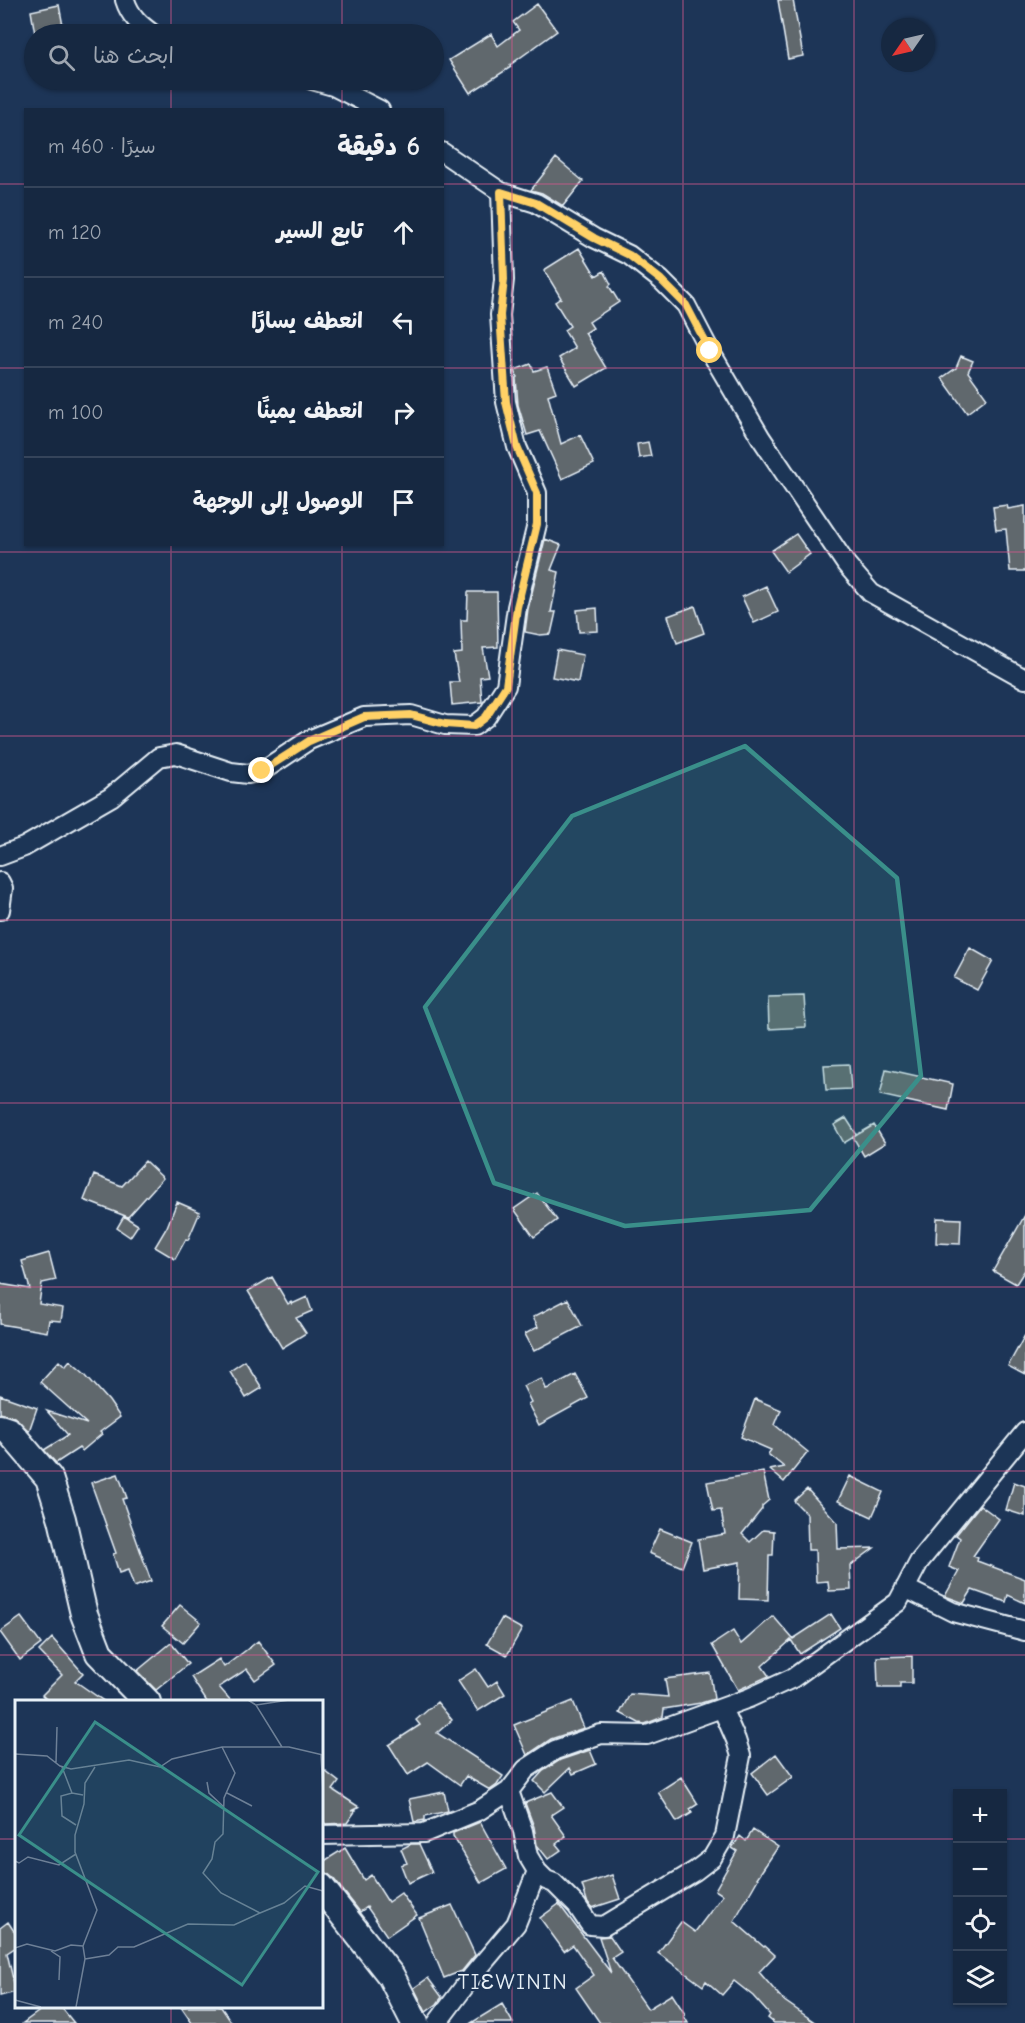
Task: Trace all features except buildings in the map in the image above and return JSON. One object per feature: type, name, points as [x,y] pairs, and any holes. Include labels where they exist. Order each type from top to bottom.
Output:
[{"type":"street","points":[[125,0],[128,10],[139,24]]},
{"type":"street","points":[[341,90],[376,108]]},
{"type":"street","points":[[444,153],[501,192],[536,203],[594,238],[629,255],[661,280],[686,305],[761,438],[846,564],[871,593],[1025,679]]},
{"type":"street","points":[[0,856],[24,847],[111,797],[159,757],[176,754],[248,774],[262,771],[309,741],[364,717],[411,715],[445,724],[474,726],[486,717],[506,686],[517,607],[537,524],[537,493],[517,447],[506,402],[500,315],[504,280],[501,192]]},
{"type":"street","points":[[0,882],[3,888],[0,910]]},
{"type":"street","points":[[0,1428],[9,1431],[49,1478],[62,1519],[84,1614],[99,1653],[145,1700]]},
{"type":"street","points":[[322,1835],[424,1833],[480,1810],[509,1791],[526,1769],[555,1750],[601,1734],[646,1735],[749,1698],[793,1678],[898,1602],[919,1562],[1025,1432]]},
{"type":"street","points":[[905,1588],[953,1612],[1025,1631]]},
{"type":"street","points":[[509,1791],[523,1831],[528,1856],[537,1870],[577,1906],[590,1925],[604,1926],[695,1871],[712,1858],[725,1836],[741,1756],[722,1708]]},
{"type":"street","points":[[437,2023],[516,1924],[537,1870]]},
{"type":"street","points":[[322,1888],[391,1976],[416,2023]]},
{"type":"highlighted area","points":[[745,746],[897,878],[921,1076],[810,1210],[625,1226],[494,1183],[425,1007],[572,816]]},
{"type":"district","name":"TIƐWININ","points":[[513,1981]]},
{"type":"route","points":[[262,771],[309,741],[364,717],[411,715],[445,724],[474,726],[486,717],[506,686],[517,607],[537,524],[537,493],[517,447],[506,402],[500,315],[504,280],[501,192],[536,203],[594,238],[629,255],[661,280],[686,305],[710,351]]}]
